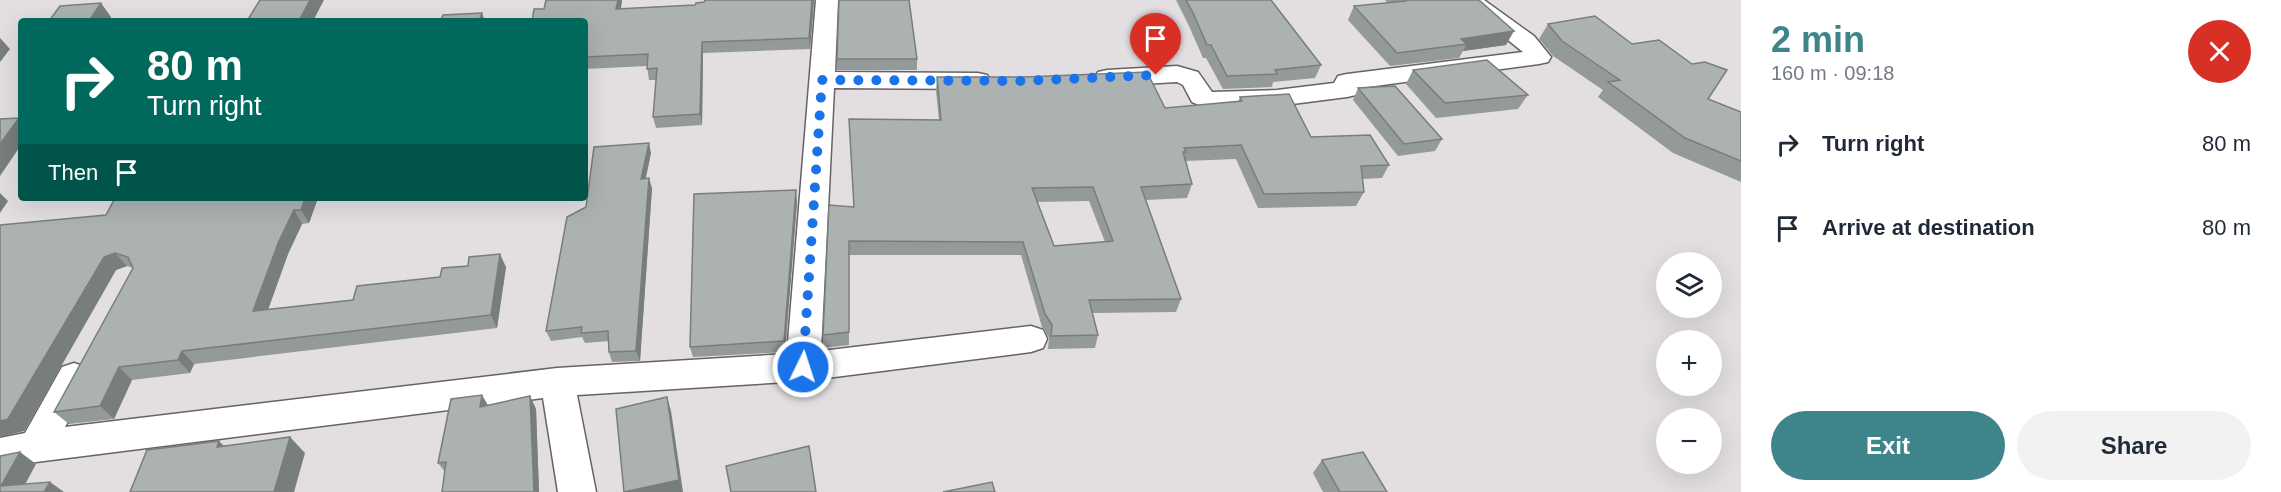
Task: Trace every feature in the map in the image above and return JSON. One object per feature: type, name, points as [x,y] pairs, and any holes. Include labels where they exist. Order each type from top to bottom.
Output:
[{"type":"street","points":[[803,367],[824,19],[828,0]]},
{"type":"street","points":[[1086,79],[1177,74],[1188,76],[1194,81],[1201,96],[1206,100],[1277,98],[1347,89],[1347,82],[1539,57],[1529,44],[1469,0]]},
{"type":"street","points":[[822,80],[999,81]]},
{"type":"street","points":[[0,454],[36,446],[557,382],[803,367],[1031,339]]},
{"type":"street","points":[[36,446],[88,352]]},
{"type":"street","points":[[557,382],[577,492]]},
{"type":"building","points":[[260,0],[310,0],[301,18],[249,18]]},
{"type":"building","points":[[546,0],[618,0],[616,9],[695,5],[705,0],[812,0],[809,38],[702,42],[700,114],[653,117],[657,68],[647,69],[648,54],[588,57],[588,18],[532,18],[534,9],[544,9]]},
{"type":"building","points":[[839,0],[909,0],[917,59],[837,59]]},
{"type":"building","points":[[1186,0],[1271,0],[1321,65],[1275,70],[1277,74],[1227,76],[1211,45],[1207,45]]},
{"type":"building","points":[[1405,0],[1479,0],[1514,31],[1461,39],[1467,44],[1397,53],[1354,6]]},
{"type":"building","points":[[101,3],[91,18],[51,18],[60,6]]},
{"type":"building","points":[[482,13],[480,18],[442,18],[443,15]]},
{"type":"building","points":[[1595,16],[1632,44],[1659,40],[1692,64],[1705,62],[1727,70],[1708,99],[1741,112],[1741,161],[1685,138],[1608,82],[1620,80],[1562,41],[1548,24]]},
{"type":"building","points":[[1487,60],[1528,95],[1445,103],[1413,70]]},
{"type":"building","points":[[1147,72],[1165,108],[1242,101],[1240,97],[1289,94],[1311,137],[1370,135],[1389,165],[1361,166],[1364,192],[1264,194],[1241,145],[1184,148],[1186,152],[1183,152],[1192,184],[1141,187],[1181,299],[1089,300],[1098,335],[1051,336],[1052,325],[1045,314],[1023,242],[849,241],[849,332],[823,335],[829,205],[854,207],[849,119],[941,120],[937,77],[1025,77]],"holes":[[[1093,187],[1113,241],[1054,246],[1032,188]]]},
{"type":"building","points":[[1395,86],[1442,139],[1404,144],[1358,88]]},
{"type":"building","points":[[18,118],[0,144],[0,119]]},
{"type":"building","points":[[649,143],[641,179],[649,178],[636,351],[609,352],[608,331],[581,333],[582,327],[546,331],[567,217],[586,207],[594,147]]},
{"type":"building","points":[[796,190],[784,341],[690,347],[694,194]]},
{"type":"building","points":[[113,201],[304,201],[301,210],[294,210],[279,241],[253,311],[353,300],[357,286],[440,277],[442,268],[468,266],[469,257],[500,254],[491,315],[182,351],[178,360],[119,367],[100,406],[54,412],[133,268],[128,257],[115,253],[104,257],[8,419],[0,421],[0,225],[106,215]]},
{"type":"building","points":[[482,395],[480,407],[530,396],[534,492],[442,492],[446,462],[438,463],[451,399]]},
{"type":"building","points":[[667,397],[679,480],[624,492],[616,409]]},
{"type":"building","points":[[290,437],[274,492],[130,492],[147,450],[219,441],[217,447]]},
{"type":"building","points":[[809,446],[816,492],[731,492],[726,466]]},
{"type":"building","points":[[20,452],[1,486],[50,482],[44,492],[0,492],[0,456]]},
{"type":"building","points":[[1363,452],[1387,492],[1340,492],[1322,460]]},
{"type":"building","points":[[992,482],[995,492],[943,492]]},
{"type":"route","points":[[803,367],[822,80],[1023,81],[1156,75]]}]
